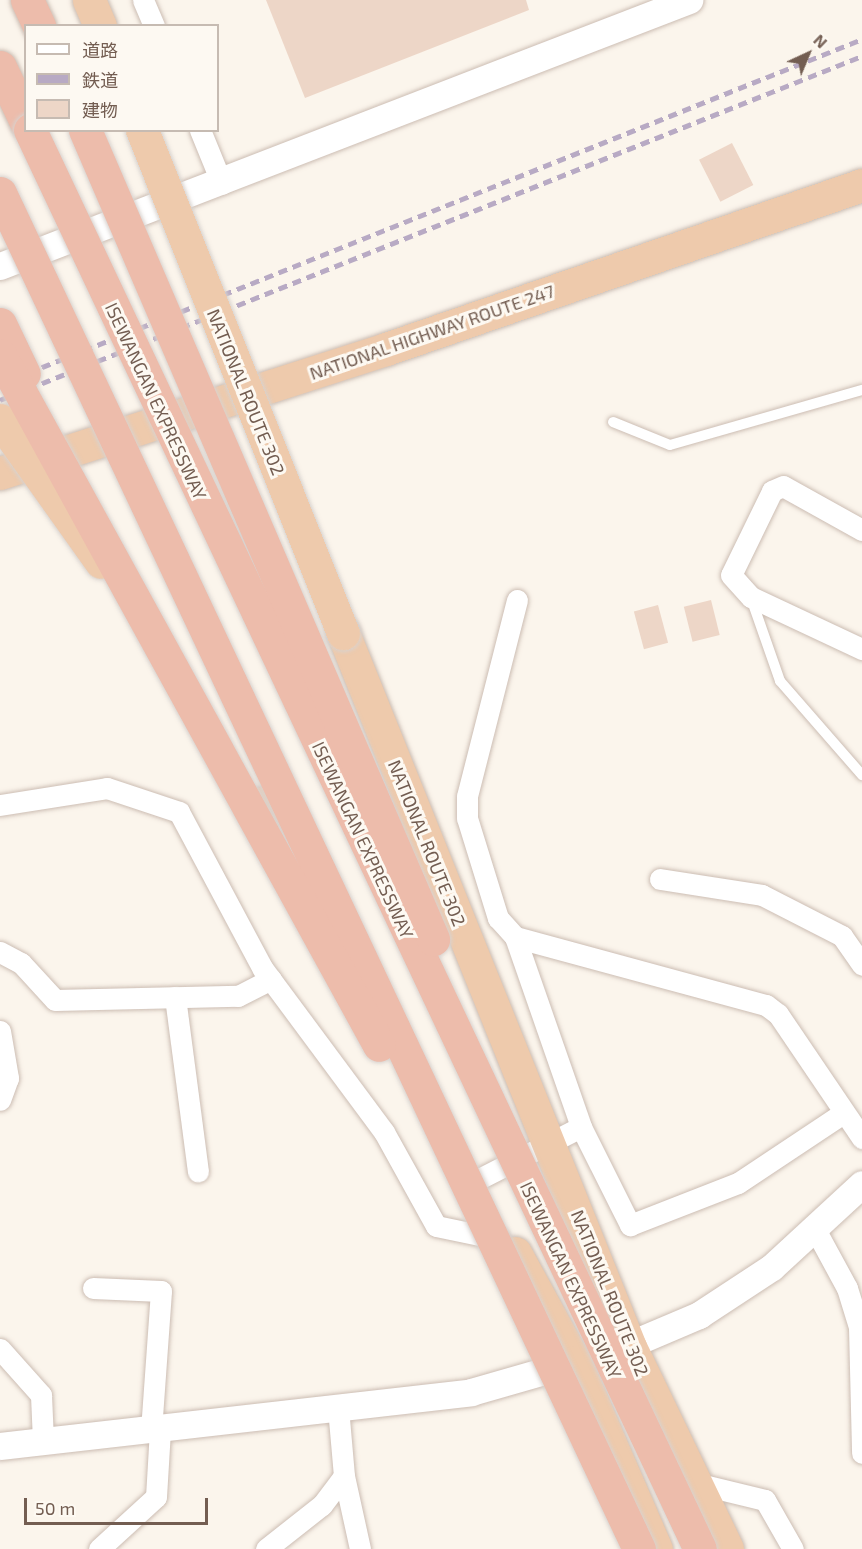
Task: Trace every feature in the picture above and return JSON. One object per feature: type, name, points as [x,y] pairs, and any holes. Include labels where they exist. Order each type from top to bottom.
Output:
[{"type":"highway","points":[[27,0],[38,24]]},
{"type":"highway","points":[[89,0],[99,24]]},
{"type":"highway","points":[[0,67],[24,118]]},
{"type":"highway","name":"ISEWANGAN EXPRESSWAY","points":[[31,132],[700,1549]]},
{"type":"highway","points":[[86,132],[643,1432]]},
{"type":"highway","name":"NATIONAL ROUTE 302","points":[[143,132],[630,1347],[727,1549]]},
{"type":"highway","name":"NATIONAL HIGHWAY ROUTE 247","points":[[0,473],[386,349],[862,185]]},
{"type":"highway","points":[[0,193],[563,1365],[656,1549]]},
{"type":"highway","points":[[0,324],[95,521]]},
{"type":"highway","points":[[0,355],[95,521],[563,1365]]},
{"type":"highway","points":[[0,420],[215,726],[405,1035],[508,1241],[563,1365],[639,1549]]},
{"type":"street","points":[[143,0],[153,24]]},
{"type":"street","points":[[0,266],[222,184],[662,5],[689,0]]},
{"type":"street","points":[[201,132],[222,184]]},
{"type":"street","points":[[862,530],[783,486],[772,492],[732,575],[751,597],[862,649]]},
{"type":"street","points":[[517,600],[467,796],[467,819],[498,918],[515,937],[581,1126],[630,1225],[738,1183],[842,1114]]},
{"type":"street","points":[[0,805],[107,788],[179,812],[271,979],[384,1132],[436,1226],[508,1241]]},
{"type":"street","points":[[660,879],[762,895],[842,936],[862,965]]},
{"type":"street","points":[[515,937],[766,1005],[778,1014],[842,1114],[862,1138]]},
{"type":"street","points":[[0,952],[21,963],[55,1000],[238,996],[271,979]]},
{"type":"street","points":[[175,998],[198,1171]]},
{"type":"street","points":[[0,1031],[8,1078],[0,1100]]},
{"type":"street","points":[[476,1181],[581,1126]]},
{"type":"street","points":[[0,1446],[471,1392],[630,1347],[699,1315],[816,1231],[862,1184]]},
{"type":"street","points":[[816,1231],[847,1288],[859,1327],[862,1453]]},
{"type":"street","points":[[93,1288],[161,1291],[155,1430],[156,1497],[99,1549]]},
{"type":"street","points":[[0,1349],[41,1395],[43,1441]]},
{"type":"street","points":[[338,1408],[344,1476],[360,1549]]},
{"type":"street","points":[[266,1549],[322,1505],[344,1476]]},
{"type":"street","points":[[695,1483],[765,1500],[793,1549]]},
{"type":"lane","points":[[614,422],[670,445],[862,390]]},
{"type":"lane","points":[[751,597],[780,681],[862,775]]},
{"type":"building","points":[[266,0],[526,0],[529,10],[305,98]]},
{"type":"building","points":[[732,143],[753,185],[720,202],[699,160]]},
{"type":"building","points":[[711,600],[720,635],[693,642],[684,607]]},
{"type":"building","points":[[658,605],[668,643],[644,649],[634,611]]},
{"type":"railway","points":[[0,384],[862,39]]},
{"type":"railway","points":[[0,400],[862,56]]}]
